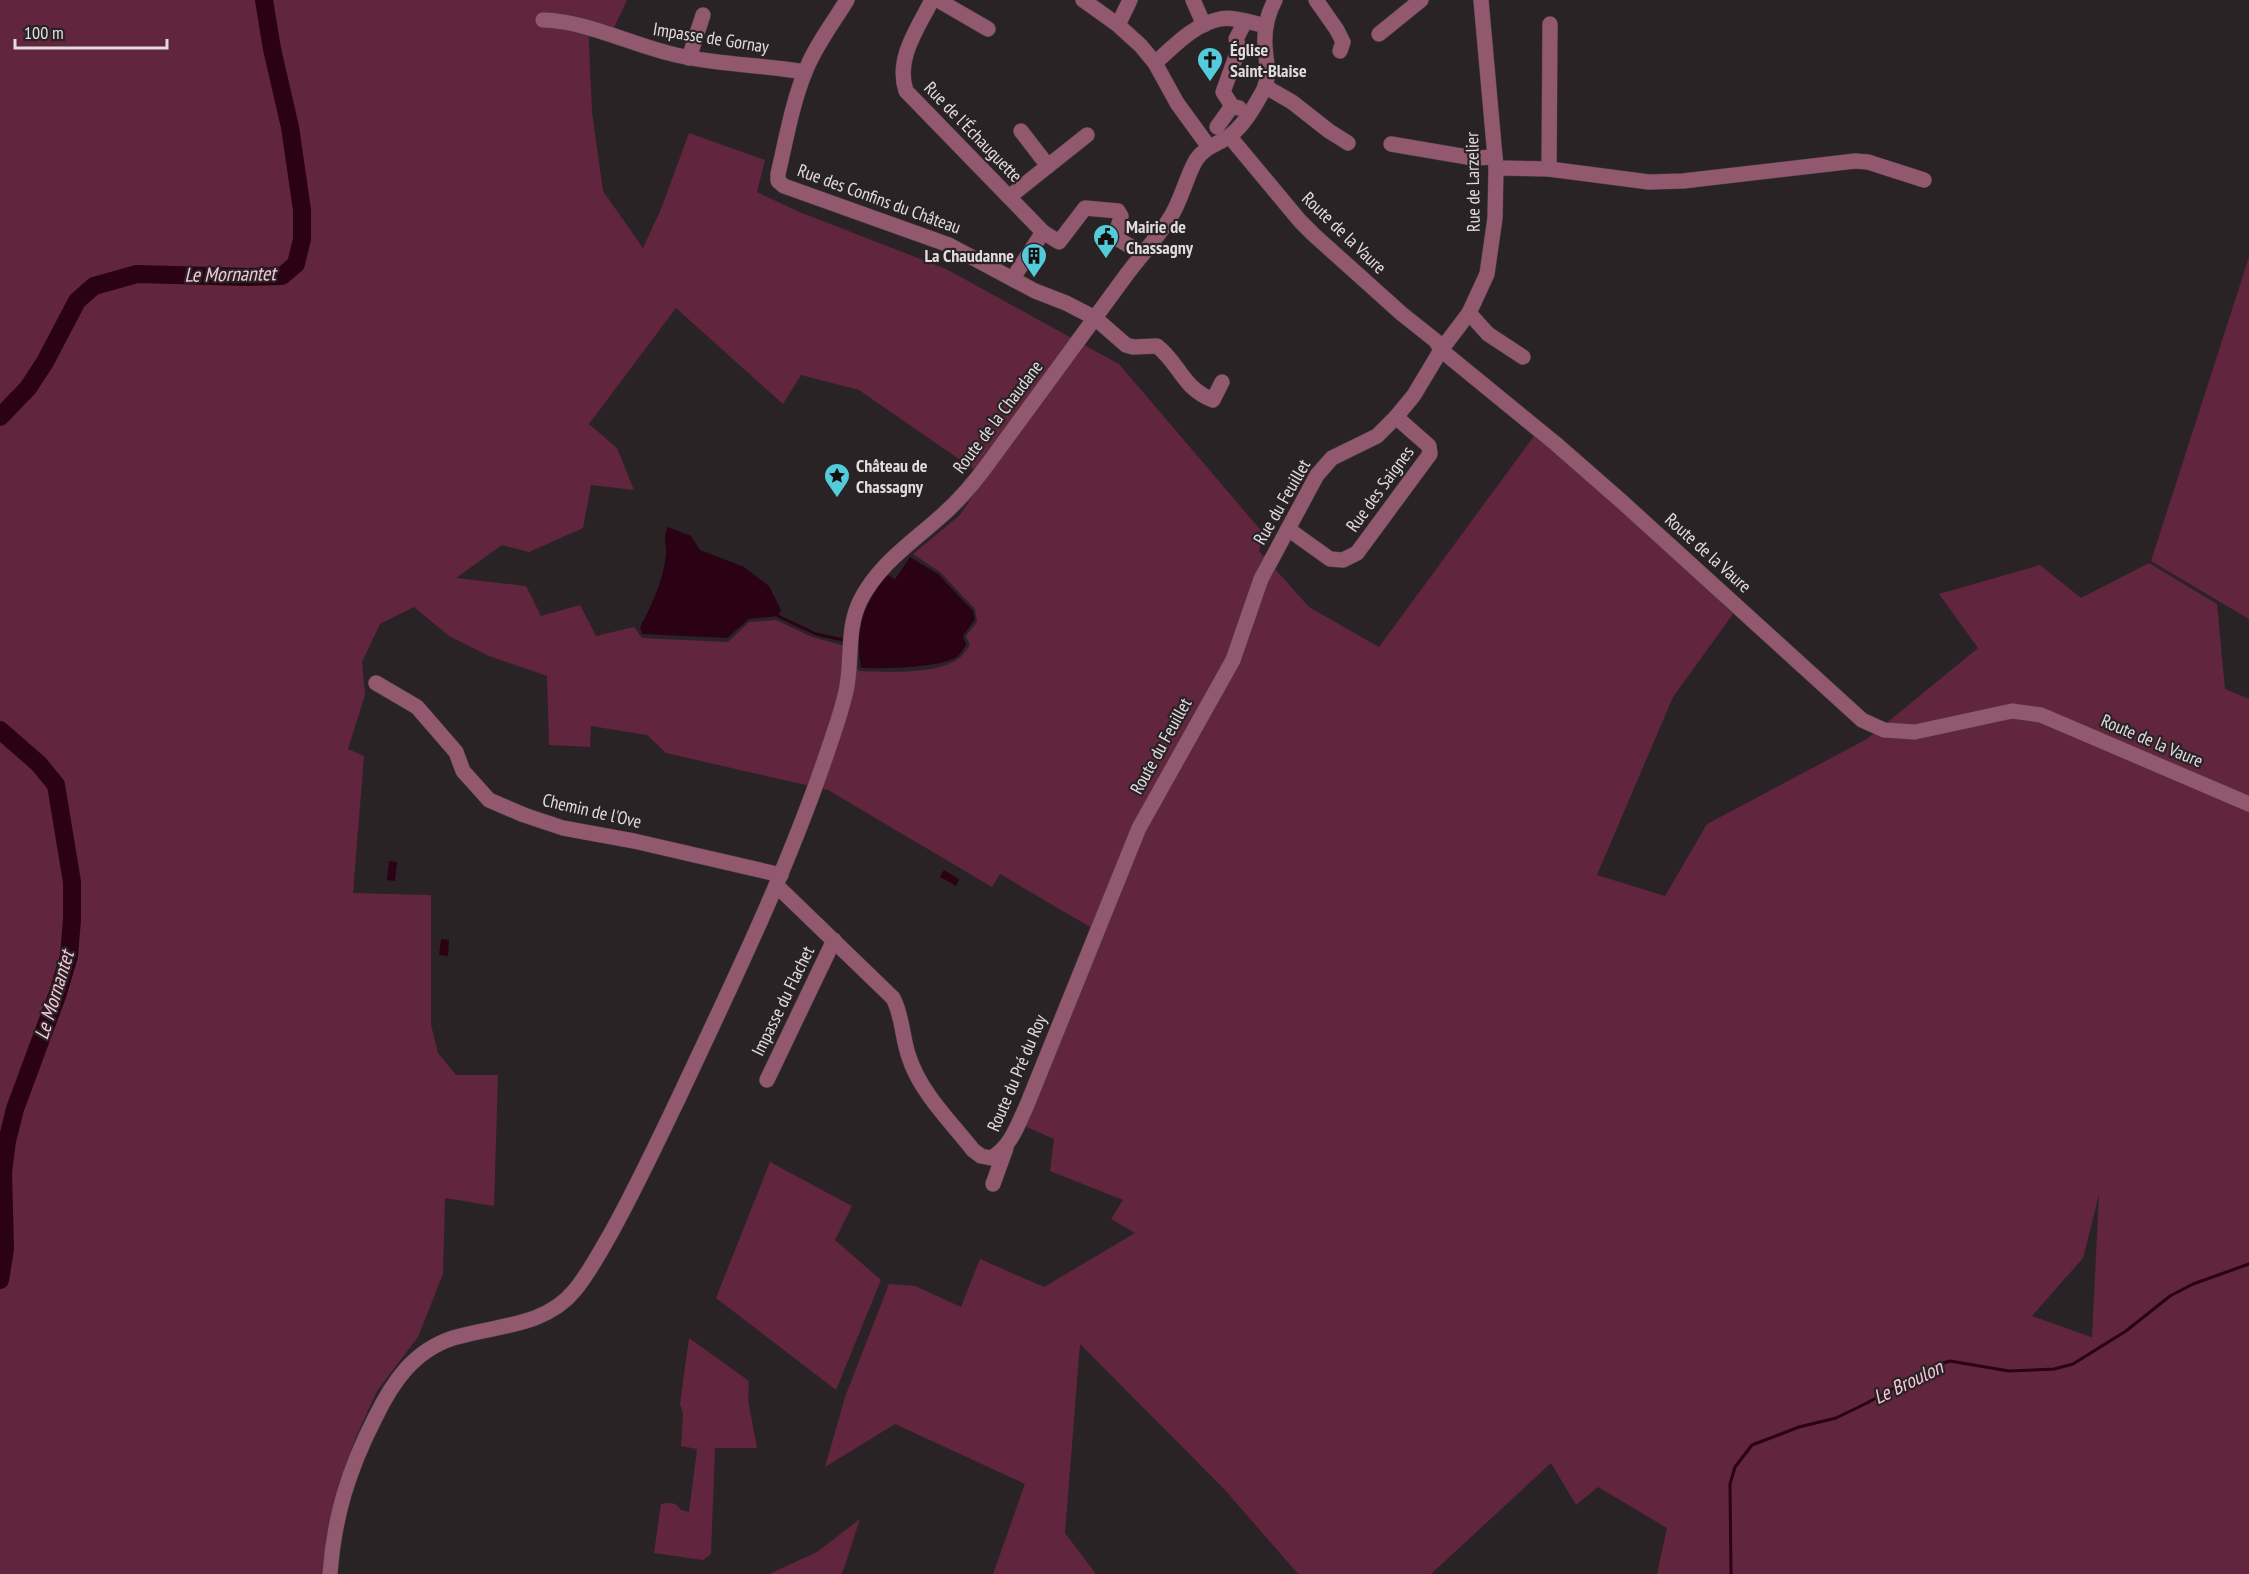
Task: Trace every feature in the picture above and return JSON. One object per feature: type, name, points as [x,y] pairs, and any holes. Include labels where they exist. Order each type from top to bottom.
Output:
[{"type":"street","points":[[805,72],[847,0]]},
{"type":"street","name":"Rue de l'Échauguette","points":[[932,0],[902,64],[906,91],[1043,232]]},
{"type":"street","points":[[938,0],[988,29]]},
{"type":"street","points":[[1083,0],[1118,24],[1141,46],[1155,63],[1177,103],[1209,147]]},
{"type":"street","points":[[1118,24],[1130,0]]},
{"type":"street","points":[[1193,0],[1204,25]]},
{"type":"street","name":"Route de la Chaudane","points":[[330,1574],[345,1486],[374,1419],[400,1374],[433,1346],[452,1339],[518,1324],[550,1312],[563,1303],[576,1289],[592,1265],[655,1148],[779,880],[802,823],[841,711],[847,686],[851,630],[855,611],[862,597],[873,580],[897,554],[960,499],[986,467],[1172,216],[1197,158],[1209,147],[1230,137],[1251,111],[1266,87],[1268,68],[1266,26],[1275,0]]},
{"type":"street","points":[[1316,0],[1343,42],[1340,51]]},
{"type":"street","points":[[1379,34],[1421,0]]},
{"type":"street","name":"Rue de Larzelier","points":[[1442,350],[1469,313],[1487,274],[1492,255],[1496,209],[1495,163],[1482,0]]},
{"type":"street","points":[[689,58],[702,15]]},
{"type":"street","points":[[1155,63],[1185,37],[1221,18],[1266,26]]},
{"type":"street","name":"Impasse de Gornay","points":[[543,20],[569,22],[633,44],[689,58],[805,72]]},
{"type":"street","points":[[1245,22],[1236,39],[1239,48],[1222,92],[1232,106],[1251,111]]},
{"type":"street","points":[[1549,169],[1550,24]]},
{"type":"street","name":"Rue des Confins du Château","points":[[805,72],[790,118],[778,174],[778,181],[784,186],[949,245],[1035,291],[1095,318],[1126,345],[1157,346],[1198,394],[1213,400],[1222,382]]},
{"type":"street","points":[[1266,87],[1292,102],[1329,132],[1348,143]]},
{"type":"street","points":[[1217,127],[1232,106]]},
{"type":"street","points":[[1021,131],[1048,166]]},
{"type":"street","points":[[1009,197],[1087,135]]},
{"type":"street","name":"Route de la Vaure","points":[[1230,137],[1300,222],[1402,315],[1436,341],[1442,350],[1620,500],[1842,704],[1871,726],[1884,730],[1915,732],[2012,711],[2041,715],[2249,804]]},
{"type":"street","points":[[1391,144],[1495,163],[1649,182],[1683,181],[1855,161],[1868,162],[1924,180]]},
{"type":"street","points":[[1013,278],[1043,232],[1059,242],[1085,208],[1118,211],[1121,216],[1116,236],[1143,254]]},
{"type":"street","points":[[1469,313],[1488,334],[1522,357]]},
{"type":"street","name":"Rue du Feuillet","points":[[1261,579],[1324,465],[1332,458],[1377,436],[1414,395],[1442,350]]},
{"type":"street","name":"Rue des Saignes","points":[[1287,529],[1330,559],[1343,560],[1357,553],[1431,454],[1429,446],[1396,417]]},
{"type":"street","name":"Route du Feuillet","points":[[1095,933],[1139,828],[1233,660],[1261,579]]},
{"type":"street","name":"Chemin de l'Ove","points":[[376,683],[417,707],[456,752],[463,771],[489,800],[563,828],[634,841],[779,880]]},
{"type":"street","name":"Route du Pré du Roy","points":[[779,880],[834,940],[893,998],[898,1007],[908,1056],[914,1071],[973,1150],[981,1156],[991,1158],[1006,1148],[1027,1105],[1095,933]]},
{"type":"street","name":"Impasse du Flachet","points":[[766,1080],[834,940]]},
{"type":"street","points":[[981,1156],[992,1175],[993,1184],[1006,1148]]},
{"type":"shaded area","points":[[0,0],[627,0],[612,32],[588,23],[592,112],[603,191],[643,248],[661,209],[689,133],[765,160],[757,192],[797,211],[946,269],[1119,364],[1264,534],[1259,551],[1309,607],[1379,647],[1534,436],[1594,483],[1733,614],[1673,697],[1597,875],[1665,896],[1707,824],[1867,739],[1978,648],[1939,594],[2040,565],[2081,598],[2149,563],[2217,604],[2225,689],[2249,699],[2249,1574],[1657,1574],[1667,1528],[1598,1487],[1576,1505],[1551,1463],[1431,1574],[1298,1574],[1225,1490],[1080,1344],[1065,1533],[1096,1574],[993,1574],[1025,1484],[895,1424],[825,1467],[845,1397],[889,1284],[915,1286],[961,1307],[980,1259],[1044,1287],[1135,1233],[1111,1219],[1123,1200],[1050,1171],[1054,1139],[1022,1125],[1102,934],[1000,874],[992,887],[828,790],[666,753],[647,735],[591,726],[590,747],[549,745],[547,676],[489,656],[449,636],[414,607],[380,624],[362,662],[365,695],[348,749],[364,756],[353,893],[431,895],[431,1025],[438,1053],[456,1075],[498,1075],[494,1206],[445,1198],[443,1274],[418,1337],[377,1391],[356,1437],[338,1486],[322,1574],[0,1574]],"holes":[[[676,308],[783,404],[801,375],[859,390],[985,477],[960,515],[913,554],[940,572],[975,609],[977,622],[966,636],[970,645],[960,658],[937,668],[924,670],[859,671],[842,645],[812,637],[776,620],[749,622],[728,642],[642,638],[634,627],[596,636],[580,605],[541,616],[526,586],[456,578],[502,545],[529,552],[583,528],[591,485],[634,490],[617,448],[589,424]],[[2099,1194],[2092,1337],[2091,1337],[2032,1316],[2083,1258]]]},
{"type":"shaded area","points":[[2249,257],[2249,619],[2151,561]]},
{"type":"shaded area","points":[[668,527],[691,536],[700,550],[744,567],[769,586],[781,610],[778,616],[749,619],[727,638],[642,634],[640,627],[660,583],[666,555],[665,534]]},
{"type":"shaded area","points":[[910,557],[938,574],[973,611],[975,619],[963,636],[966,644],[958,656],[940,663],[911,667],[861,668],[859,646],[861,621],[868,605],[886,574],[895,579]]},
{"type":"shaded area","points":[[389,861],[397,862],[395,881],[387,880]]},
{"type":"shaded area","points":[[944,870],[959,879],[956,886],[940,877]]},
{"type":"shaded area","points":[[441,939],[449,940],[448,956],[439,955]]},
{"type":"shaded area","points":[[770,1162],[852,1206],[835,1240],[881,1280],[836,1390],[716,1298]]},
{"type":"shaded area","points":[[689,1338],[749,1381],[748,1400],[757,1448],[715,1448],[711,1554],[703,1560],[654,1553],[661,1504],[672,1503],[681,1510],[689,1512],[697,1449],[681,1446],[683,1414],[680,1404]]},
{"type":"shaded area","points":[[860,1519],[842,1574],[769,1574],[817,1552]]},
{"type":"waterway","name":"Le Mornantet","points":[[0,417],[28,388],[45,362],[77,301],[94,286],[137,274],[282,276],[296,264],[302,239],[302,210],[290,127],[272,49],[264,0]]},
{"type":"waterway","points":[[778,616],[816,634],[843,640]]},
{"type":"waterway","name":"Le Mornantet","points":[[0,730],[39,764],[56,785],[72,882],[69,956],[58,993],[15,1109],[7,1141],[3,1173],[5,1249],[0,1280]]},
{"type":"waterway","name":"Le Broulon","points":[[1731,1574],[1730,1484],[1735,1467],[1752,1445],[1799,1427],[1836,1418],[1934,1366],[1950,1361],[2009,1371],[2054,1369],[2073,1364],[2126,1331],[2170,1296],[2193,1284],[2249,1264]]},
{"type":"place","name":"Église Saint-Blaise","points":[[1210,83]]},
{"type":"place","name":"Mairie de Chassagny","points":[[1106,260]]},
{"type":"place","name":"La Chaudanne","points":[[1034,279]]},
{"type":"place","name":"Château de Chassagny","points":[[837,499]]}]
